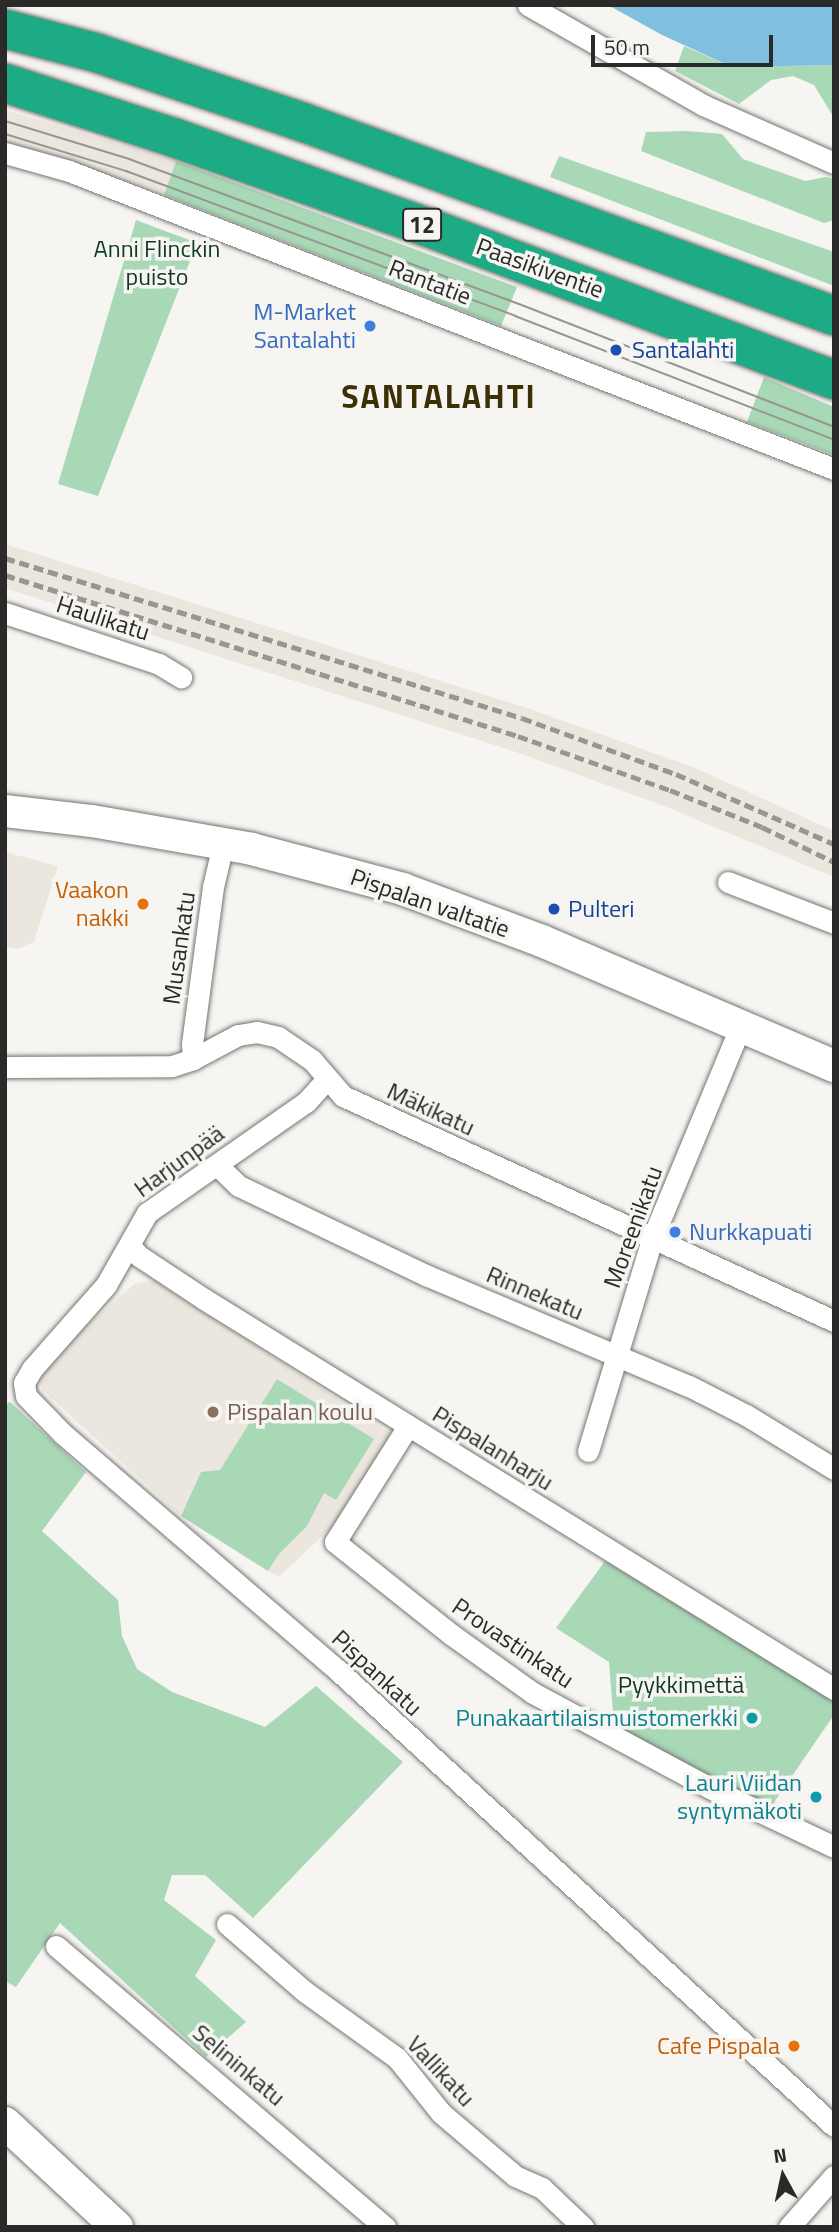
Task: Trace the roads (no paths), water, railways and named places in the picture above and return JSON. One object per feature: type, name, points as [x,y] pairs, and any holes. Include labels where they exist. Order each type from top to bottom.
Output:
[{"type":"highway","name":"12","points":[[5,29],[97,54],[304,123],[740,279],[834,316]]},
{"type":"highway","name":"Paasikiventie","points":[[5,83],[176,138],[427,227],[834,380]]},
{"type":"main road","name":"Pispalan valtatie","points":[[5,811],[105,823],[223,844],[403,889],[542,941],[834,1066]]},
{"type":"main road","points":[[5,2123],[117,2227]]},
{"type":"street","points":[[528,5],[703,105],[834,163]]},
{"type":"street","name":"Rantatie","points":[[5,153],[90,178],[834,469]]},
{"type":"street","name":"Haulikatu","points":[[5,613],[159,664],[181,677]]},
{"type":"street","name":"Musankatu","points":[[193,1059],[192,1044],[213,887],[223,844]]},
{"type":"street","points":[[728,882],[834,923]]},
{"type":"street","name":"Moreenikatu","points":[[587,1451],[652,1239],[741,1025]]},
{"type":"street","name":"Mäkikatu","points":[[5,1067],[172,1066],[193,1059],[238,1035],[257,1032],[278,1037],[312,1060],[326,1080],[343,1096],[834,1321]]},
{"type":"street","name":"Harjunpää","points":[[32,1369],[106,1285],[146,1213],[306,1102],[326,1080]]},
{"type":"street","name":"Rinnekatu","points":[[217,1165],[239,1186],[526,1319],[617,1355],[747,1415],[834,1469]]},
{"type":"street","name":"Pispalanharju","points":[[130,1246],[160,1272],[834,1689]]},
{"type":"street","name":"Pispankatu","points":[[32,1369],[24,1383],[26,1396],[63,1434],[332,1666],[834,2126]]},
{"type":"street","name":"Provastinkatu","points":[[408,1426],[335,1542],[452,1634],[533,1693],[710,1788],[834,1847]]},
{"type":"street","name":"Vallikatu","points":[[227,1924],[304,1991],[397,2058],[441,2113],[515,2176],[542,2188],[583,2227]]},
{"type":"street","name":"Selininkatu","points":[[56,1947],[385,2227]]},
{"type":"street","points":[[789,2227],[834,2176]]},
{"type":"water","points":[[608,5],[834,5],[834,65],[732,67],[662,35]]},
{"type":"tram line","points":[[5,121],[129,159],[519,304],[834,427]]},
{"type":"tram line","points":[[5,134],[126,171],[515,316],[834,440]]},
{"type":"railway","points":[[5,558],[522,718],[676,774],[834,844]]},
{"type":"railway","points":[[5,575],[518,736],[670,790],[762,827],[834,862]]},
{"type":"place","name":"M-Market Santalahti","points":[[370,326]]},
{"type":"place","name":"Santalahti","points":[[616,350]]},
{"type":"place","name":"Vaakon nakki","points":[[143,904]]},
{"type":"place","name":"Pulteri","points":[[554,909]]},
{"type":"place","name":"Nurkkapuati","points":[[675,1232]]},
{"type":"place","name":"Pispalan koulu","points":[[213,1412]]},
{"type":"place","name":"Punakaartilaismuistomerkki","points":[[752,1718]]},
{"type":"place","name":"Lauri Viidan syntymäkoti","points":[[816,1797]]},
{"type":"place","name":"Cafe Pispala","points":[[794,2046]]},
{"type":"district","name":"SANTALAHTI","points":[[439,396]]},
{"type":"park label","name":"Anni Flinckin puisto","points":[[157,263]]},
{"type":"park label","name":"Pyykkimettä","points":[[681,1685]]}]
